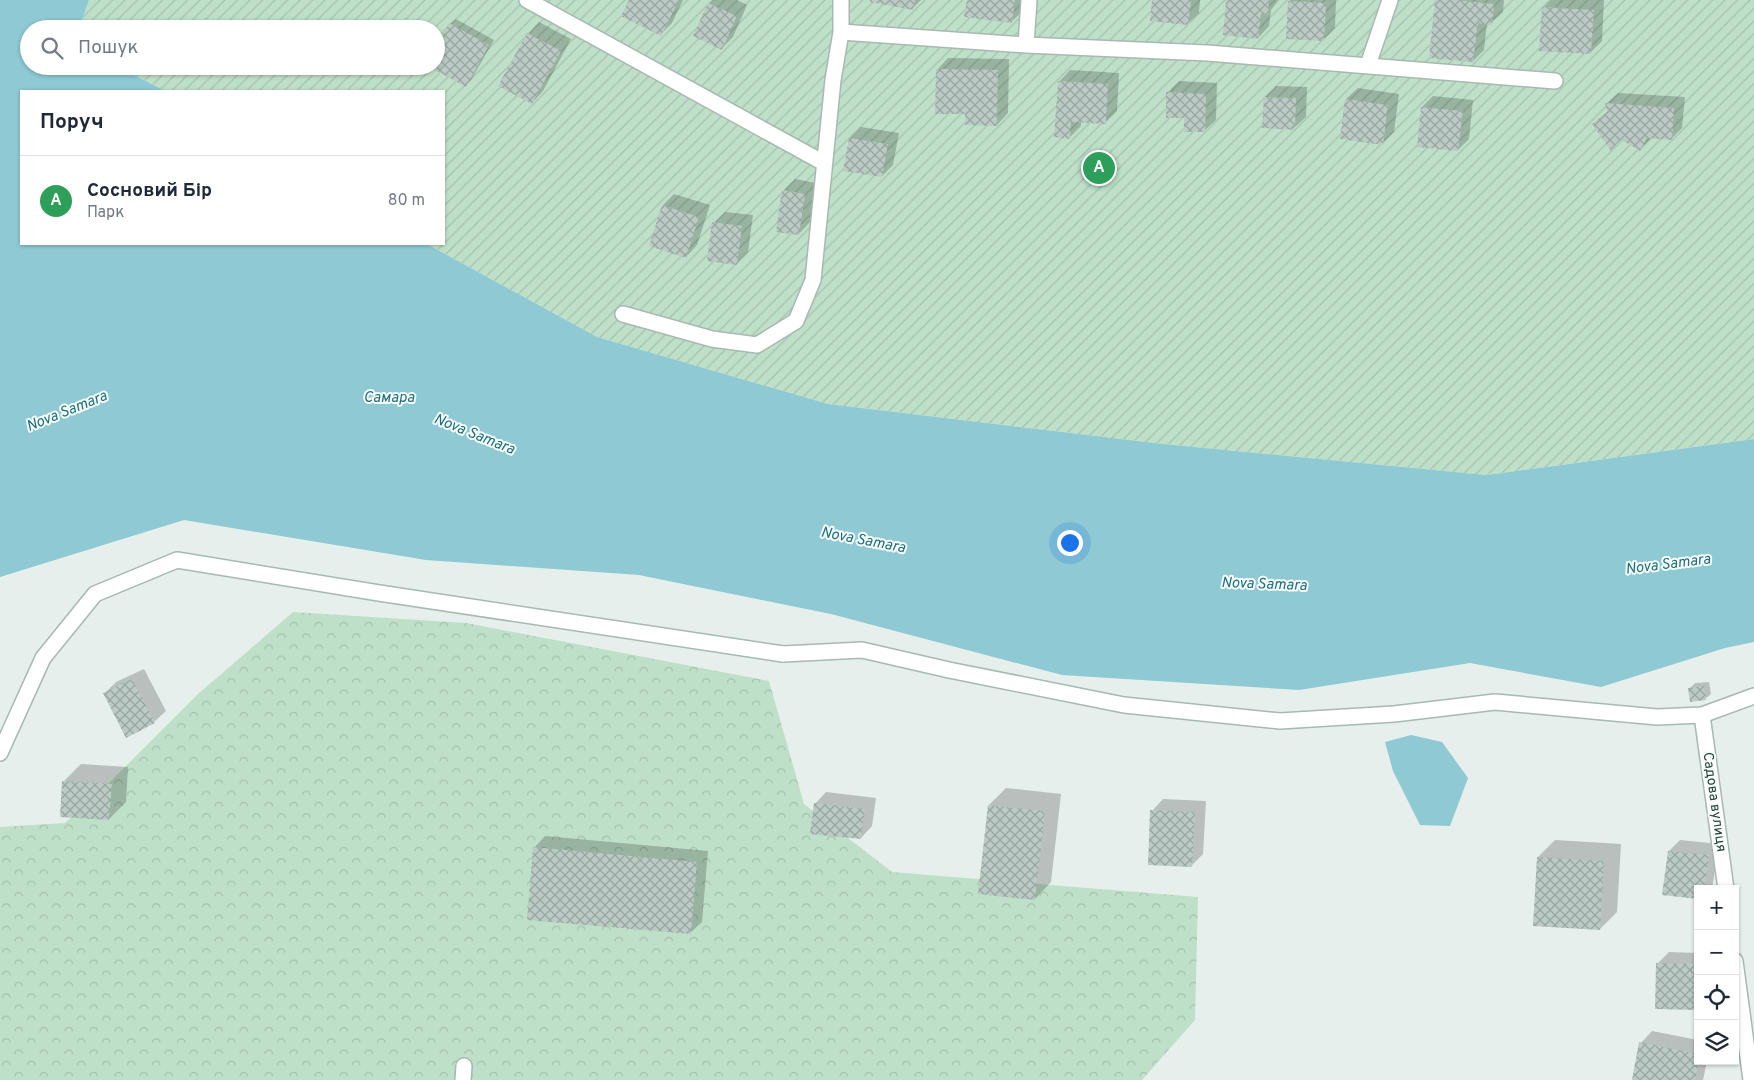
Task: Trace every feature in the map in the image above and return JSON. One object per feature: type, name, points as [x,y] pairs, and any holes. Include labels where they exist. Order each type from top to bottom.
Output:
[{"type":"street","points":[[527,0],[824,163]]},
{"type":"street","points":[[623,314],[712,339],[757,344],[796,321],[813,280],[833,80],[840,32],[841,0]]},
{"type":"street","points":[[1026,45],[1029,0]]},
{"type":"street","points":[[1368,65],[1390,0]]},
{"type":"street","points":[[840,32],[1026,45],[1207,53],[1555,81]]},
{"type":"street","points":[[0,754],[44,658],[95,594],[177,560],[379,593],[783,654],[862,650],[949,670],[1124,705],[1280,722],[1394,714],[1495,702],[1657,717],[1702,715],[1754,696]]},
{"type":"street","name":"Садова вулиця","points":[[1702,715],[1725,885]]},
{"type":"street","points":[[1737,975],[1751,1080]]},
{"type":"green space","points":[[89,0],[1754,0],[1754,439],[1486,475],[1163,444],[828,404],[597,337],[429,245],[445,245],[445,90],[163,90],[134,75],[445,75],[445,20],[82,20]]},
{"type":"green space","points":[[293,612],[466,623],[769,681],[804,804],[892,872],[1198,897],[1195,1020],[1142,1080],[0,1080],[0,827],[65,823],[108,784],[198,694]]},
{"type":"water","name":"Самара","points":[[0,0],[89,0],[82,20],[20,20],[20,75],[134,75],[163,90],[20,90],[20,245],[429,245],[597,337],[828,404],[1163,444],[1486,475],[1754,439],[1754,642],[1725,648],[1601,687],[1470,663],[1299,690],[1062,675],[831,614],[639,575],[426,560],[184,520],[0,577]]},
{"type":"water","points":[[1411,735],[1442,742],[1468,778],[1450,826],[1420,825],[1393,771],[1385,742]]},
{"type":"building","points":[[629,0],[679,0],[661,36],[621,16]]},
{"type":"building","points":[[870,0],[915,0],[913,10],[870,2]]},
{"type":"building","points":[[967,0],[1015,0],[1012,23],[964,17]]},
{"type":"building","points":[[1152,0],[1191,0],[1188,25],[1150,21]]},
{"type":"building","points":[[1226,0],[1269,0],[1268,15],[1261,14],[1258,39],[1223,35]]},
{"type":"building","points":[[1435,0],[1458,0],[1494,4],[1492,25],[1478,23],[1473,62],[1429,58]]},
{"type":"building","points":[[1288,1],[1326,3],[1324,41],[1286,39]]},
{"type":"building","points":[[708,3],[737,16],[722,50],[693,36]]},
{"type":"building","points":[[1542,7],[1594,10],[1591,54],[1539,51]]},
{"type":"building","points":[[449,23],[489,45],[466,87],[444,75],[445,31]]},
{"type":"building","points":[[527,33],[561,51],[532,104],[498,86]]},
{"type":"building","points":[[936,69],[998,70],[997,126],[965,125],[965,114],[935,114]]},
{"type":"building","points":[[1058,81],[1108,84],[1106,124],[1071,122],[1070,139],[1054,137]]},
{"type":"building","points":[[1166,92],[1206,94],[1205,132],[1184,132],[1184,118],[1166,118]]},
{"type":"building","points":[[1264,97],[1296,98],[1295,130],[1262,128]]},
{"type":"building","points":[[1345,99],[1388,105],[1383,145],[1340,139]]},
{"type":"building","points":[[1605,103],[1674,108],[1672,140],[1647,138],[1640,151],[1620,139],[1611,151],[1592,124],[1607,112]]},
{"type":"building","points":[[1421,107],[1463,111],[1458,151],[1417,147]]},
{"type":"building","points":[[849,138],[888,144],[882,177],[843,171]]},
{"type":"building","points":[[782,190],[805,194],[799,235],[776,232]]},
{"type":"building","points":[[662,205],[699,217],[686,258],[649,246]]},
{"type":"building","points":[[712,222],[742,226],[737,265],[707,261]]},
{"type":"building","points":[[132,679],[155,723],[126,738],[103,693]]},
{"type":"building","points":[[1704,686],[1706,700],[1690,702],[1688,688]]},
{"type":"building","points":[[62,781],[112,784],[109,820],[60,817]]},
{"type":"building","points":[[814,803],[865,809],[861,839],[810,834]]},
{"type":"building","points":[[988,805],[1045,811],[1035,900],[978,894]]},
{"type":"building","points":[[1150,810],[1195,812],[1192,867],[1148,865]]},
{"type":"building","points":[[533,847],[697,862],[691,934],[527,920]]},
{"type":"building","points":[[1668,851],[1709,855],[1705,885],[1694,885],[1694,899],[1662,895]]},
{"type":"building","points":[[1537,857],[1604,861],[1600,930],[1533,926]]},
{"type":"building","points":[[1656,963],[1694,964],[1694,1010],[1655,1009]]},
{"type":"building","points":[[1639,1042],[1694,1053],[1694,1065],[1698,1065],[1695,1080],[1632,1080]]},
{"type":"place","name":"Сосновий Бір","points":[[1099,168]]},
{"type":"water label","name":"Nova Samara","points":[[67,412]]},
{"type":"water label","name":"Nova Samara","points":[[474,435]]},
{"type":"water label","name":"Nova Samara","points":[[863,541]]},
{"type":"water label","name":"Nova Samara","points":[[1668,565]]},
{"type":"water label","name":"Nova Samara","points":[[1264,585]]}]
